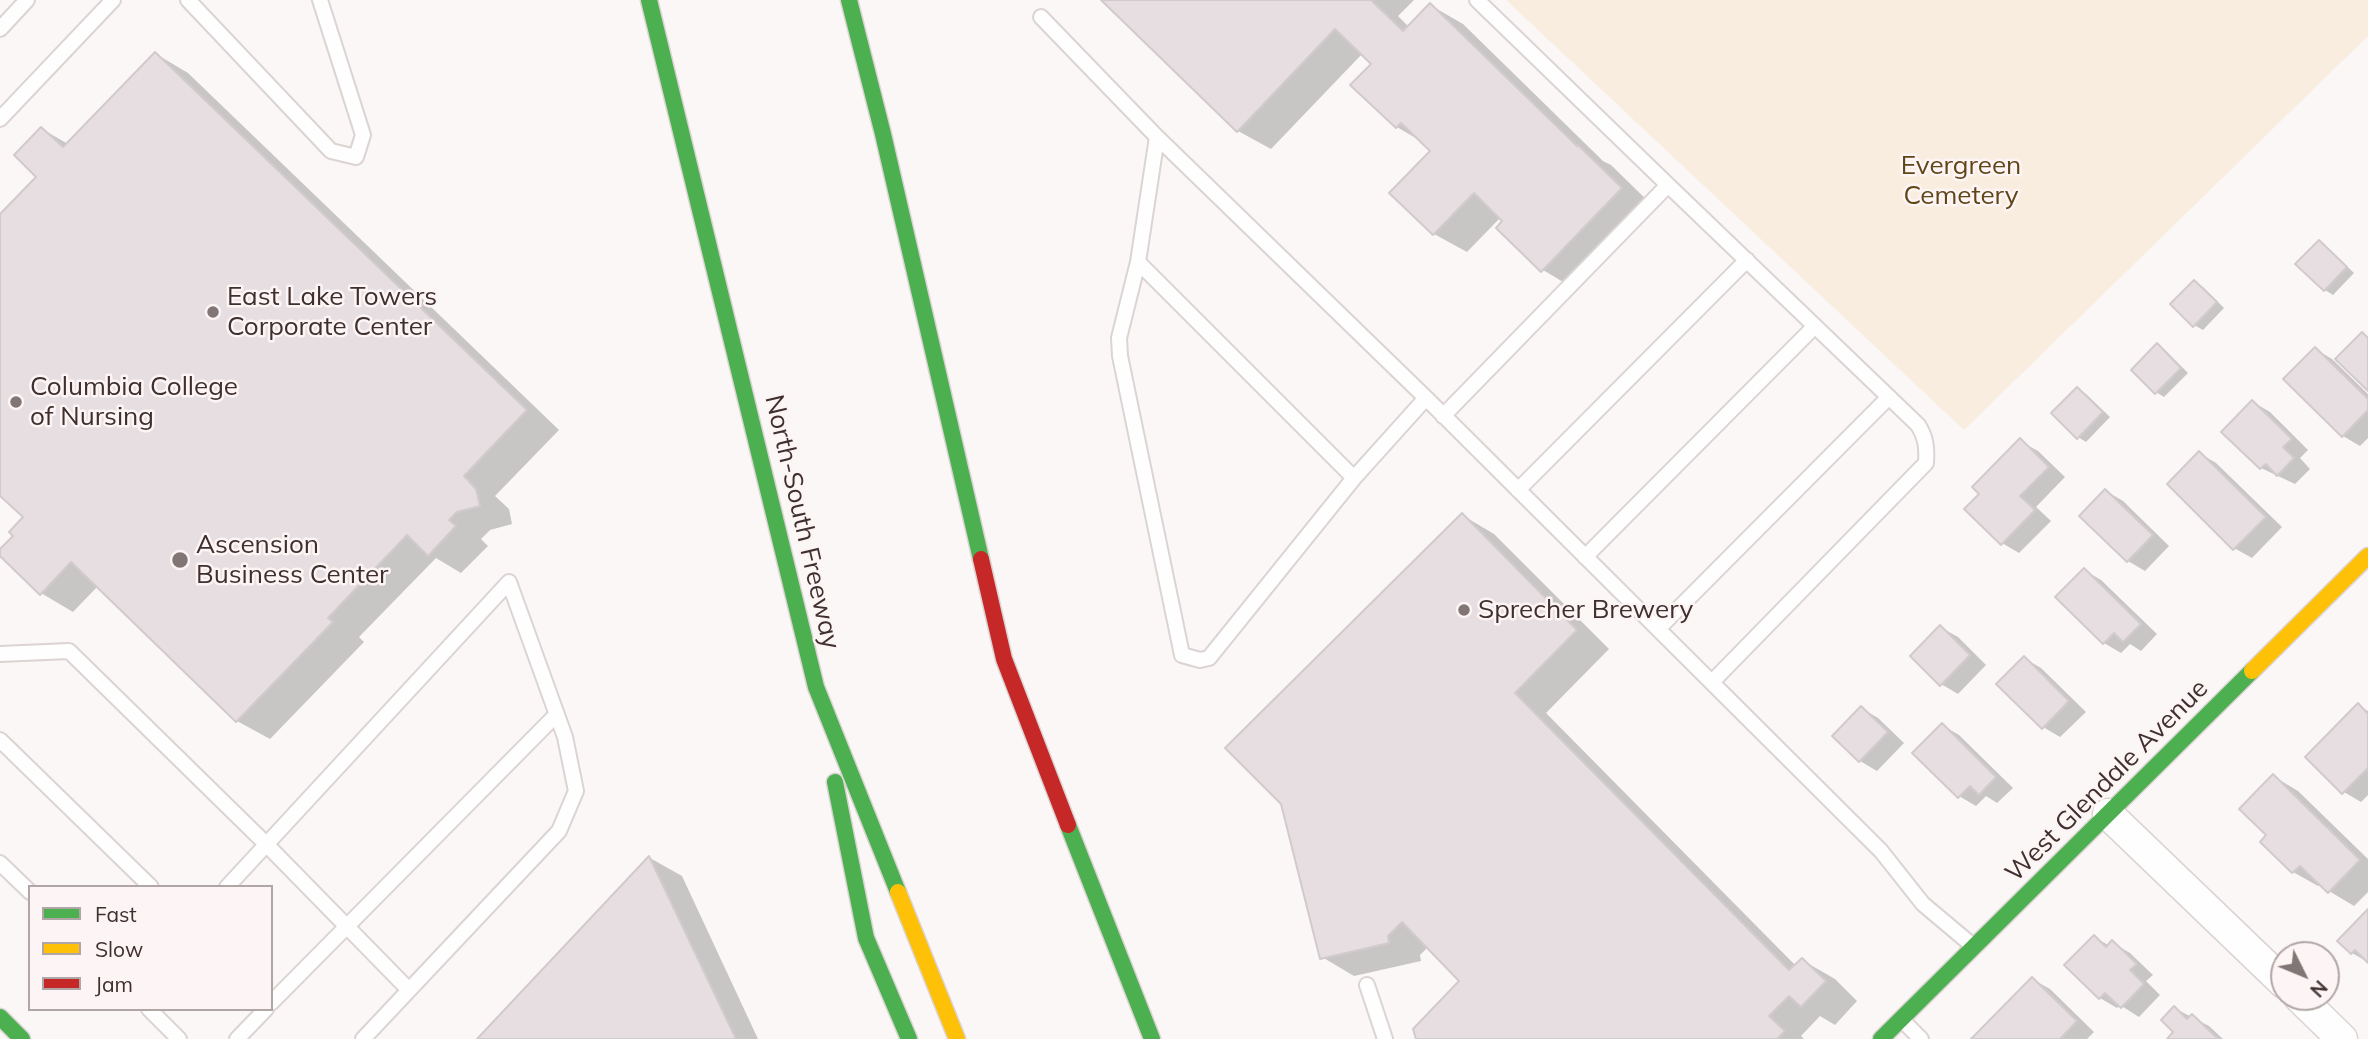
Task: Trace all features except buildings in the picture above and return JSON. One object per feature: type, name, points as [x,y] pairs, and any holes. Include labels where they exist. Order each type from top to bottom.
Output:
[{"type":"main road","name":"North-South Freeway","points":[[649,0],[816,687],[957,1039]]},
{"type":"main road","points":[[849,0],[883,134],[1004,659],[1152,1039]]},
{"type":"main road","name":"West Glendale Avenue","points":[[1881,1039],[2368,556]]},
{"type":"main road","points":[[816,687],[866,938],[909,1039]]},
{"type":"main road","points":[[0,1017],[22,1039]]},
{"type":"street","points":[[2108,814],[2270,970]]},
{"type":"street","points":[[2313,1011],[2342,1039]]},
{"type":"lane","points":[[0,29],[27,0]]},
{"type":"lane","points":[[0,119],[113,0]]},
{"type":"lane","points":[[188,0],[331,151],[356,157],[363,135],[320,0]]},
{"type":"lane","points":[[1476,0],[1918,425],[1924,435],[1926,463],[1712,682]]},
{"type":"lane","points":[[1041,17],[1157,137],[1426,398],[1881,851],[1923,904],[1974,947]]},
{"type":"lane","points":[[1157,137],[1138,262],[1119,338],[1120,356],[1182,655],[1200,660],[1209,658],[1354,478],[1426,398]]},
{"type":"lane","points":[[1443,415],[1668,185]]},
{"type":"lane","points":[[1518,491],[1747,260]]},
{"type":"lane","points":[[1138,262],[1354,478]]},
{"type":"lane","points":[[1585,557],[1815,326]]},
{"type":"lane","points":[[1658,629],[1889,397]]},
{"type":"lane","points":[[229,885],[509,582],[565,737],[576,791],[559,831],[363,1039]]},
{"type":"lane","points":[[0,654],[69,651],[266,844],[409,990]]},
{"type":"lane","points":[[273,1001],[557,714]]},
{"type":"lane","points":[[0,740],[149,885]]},
{"type":"lane","points":[[0,863],[28,890]]},
{"type":"lane","points":[[1367,985],[1385,1039]]},
{"type":"lane","points":[[151,1011],[179,1039]]},
{"type":"lane","points":[[237,1039],[264,1011]]},
{"type":"lane","points":[[1901,1019],[1921,1039]]},
{"type":"green space","name":"Evergreen Cemetery","points":[[1506,0],[2368,0],[2368,36],[1964,430]]},
{"type":"traffic: fast","points":[[649,0],[816,687],[898,892]]},
{"type":"traffic: fast","points":[[849,0],[883,134],[981,559]]},
{"type":"traffic: fast","points":[[1881,1039],[2252,671]]},
{"type":"traffic: fast","points":[[835,782],[866,938],[909,1039]]},
{"type":"traffic: fast","points":[[1068,825],[1152,1039]]},
{"type":"traffic: fast","points":[[0,1017],[22,1039]]},
{"type":"traffic: slow","points":[[2252,671],[2368,556]]},
{"type":"traffic: slow","points":[[898,892],[957,1039]]},
{"type":"traffic: jam","points":[[981,559],[1004,659],[1068,825]]},
{"type":"place","name":"East Lake Towers Corporate Center","points":[[213,312]]},
{"type":"place","name":"Columbia College of Nursing","points":[[16,402]]},
{"type":"place","name":"Ascension Business Center","points":[[180,560]]},
{"type":"place","name":"Sprecher Brewery","points":[[1464,610]]}]
